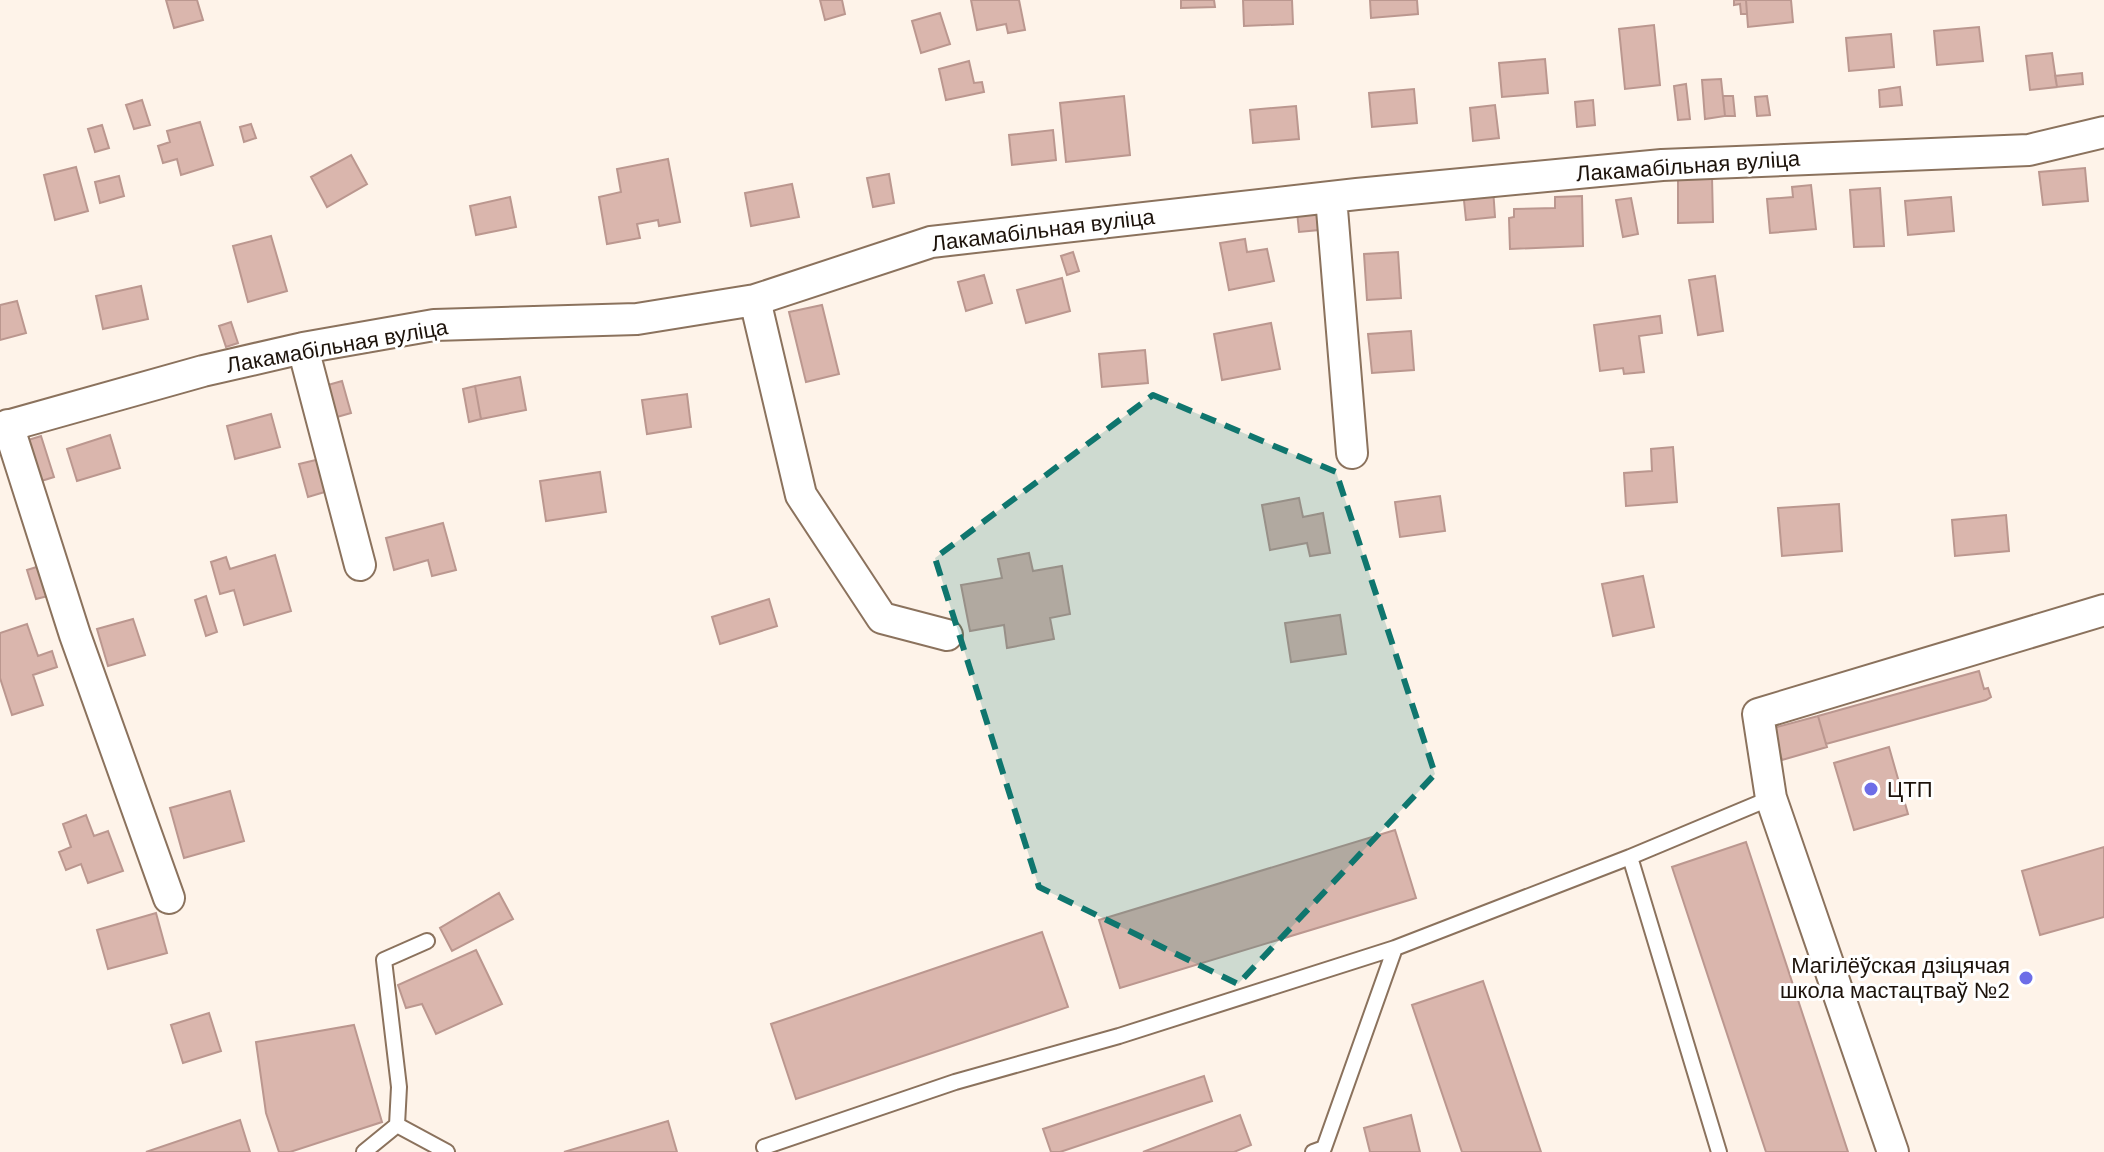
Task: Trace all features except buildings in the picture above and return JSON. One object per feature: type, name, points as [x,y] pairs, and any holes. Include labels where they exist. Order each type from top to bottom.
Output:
[{"type":"street","name":"Лакамабільная вуліца","points":[[4,426],[203,371],[303,348],[434,325],[637,319],[755,300],[931,242],[1331,197],[1662,165],[2029,150],[2104,132]]},
{"type":"street","points":[[1331,197],[1352,453]]},
{"type":"street","points":[[755,300],[801,495],[882,618],[947,635]]},
{"type":"street","points":[[303,348],[360,565]]},
{"type":"street","points":[[4,426],[169,898]]},
{"type":"street","points":[[1893,1152],[1771,798],[1758,714],[2104,610]]},
{"type":"lane","points":[[764,1147],[955,1082],[1119,1036],[1395,948],[1630,857],[1771,798]]},
{"type":"lane","points":[[1630,857],[1719,1152]]},
{"type":"lane","points":[[364,1152],[397,1125],[399,1087],[384,960],[427,941]]},
{"type":"lane","points":[[1313,1152],[1324,1148],[1395,948]]},
{"type":"lane","points":[[397,1125],[447,1152]]},
{"type":"highlighted area","points":[[1153,395],[1336,472],[1435,774],[1238,984],[1039,887],[935,558]]},
{"type":"place","name":"ЦТП","points":[[1871,789]]},
{"type":"place","name":"Магілёўская дзіцячая школа мастацтваў №2","points":[[2026,978]]}]
